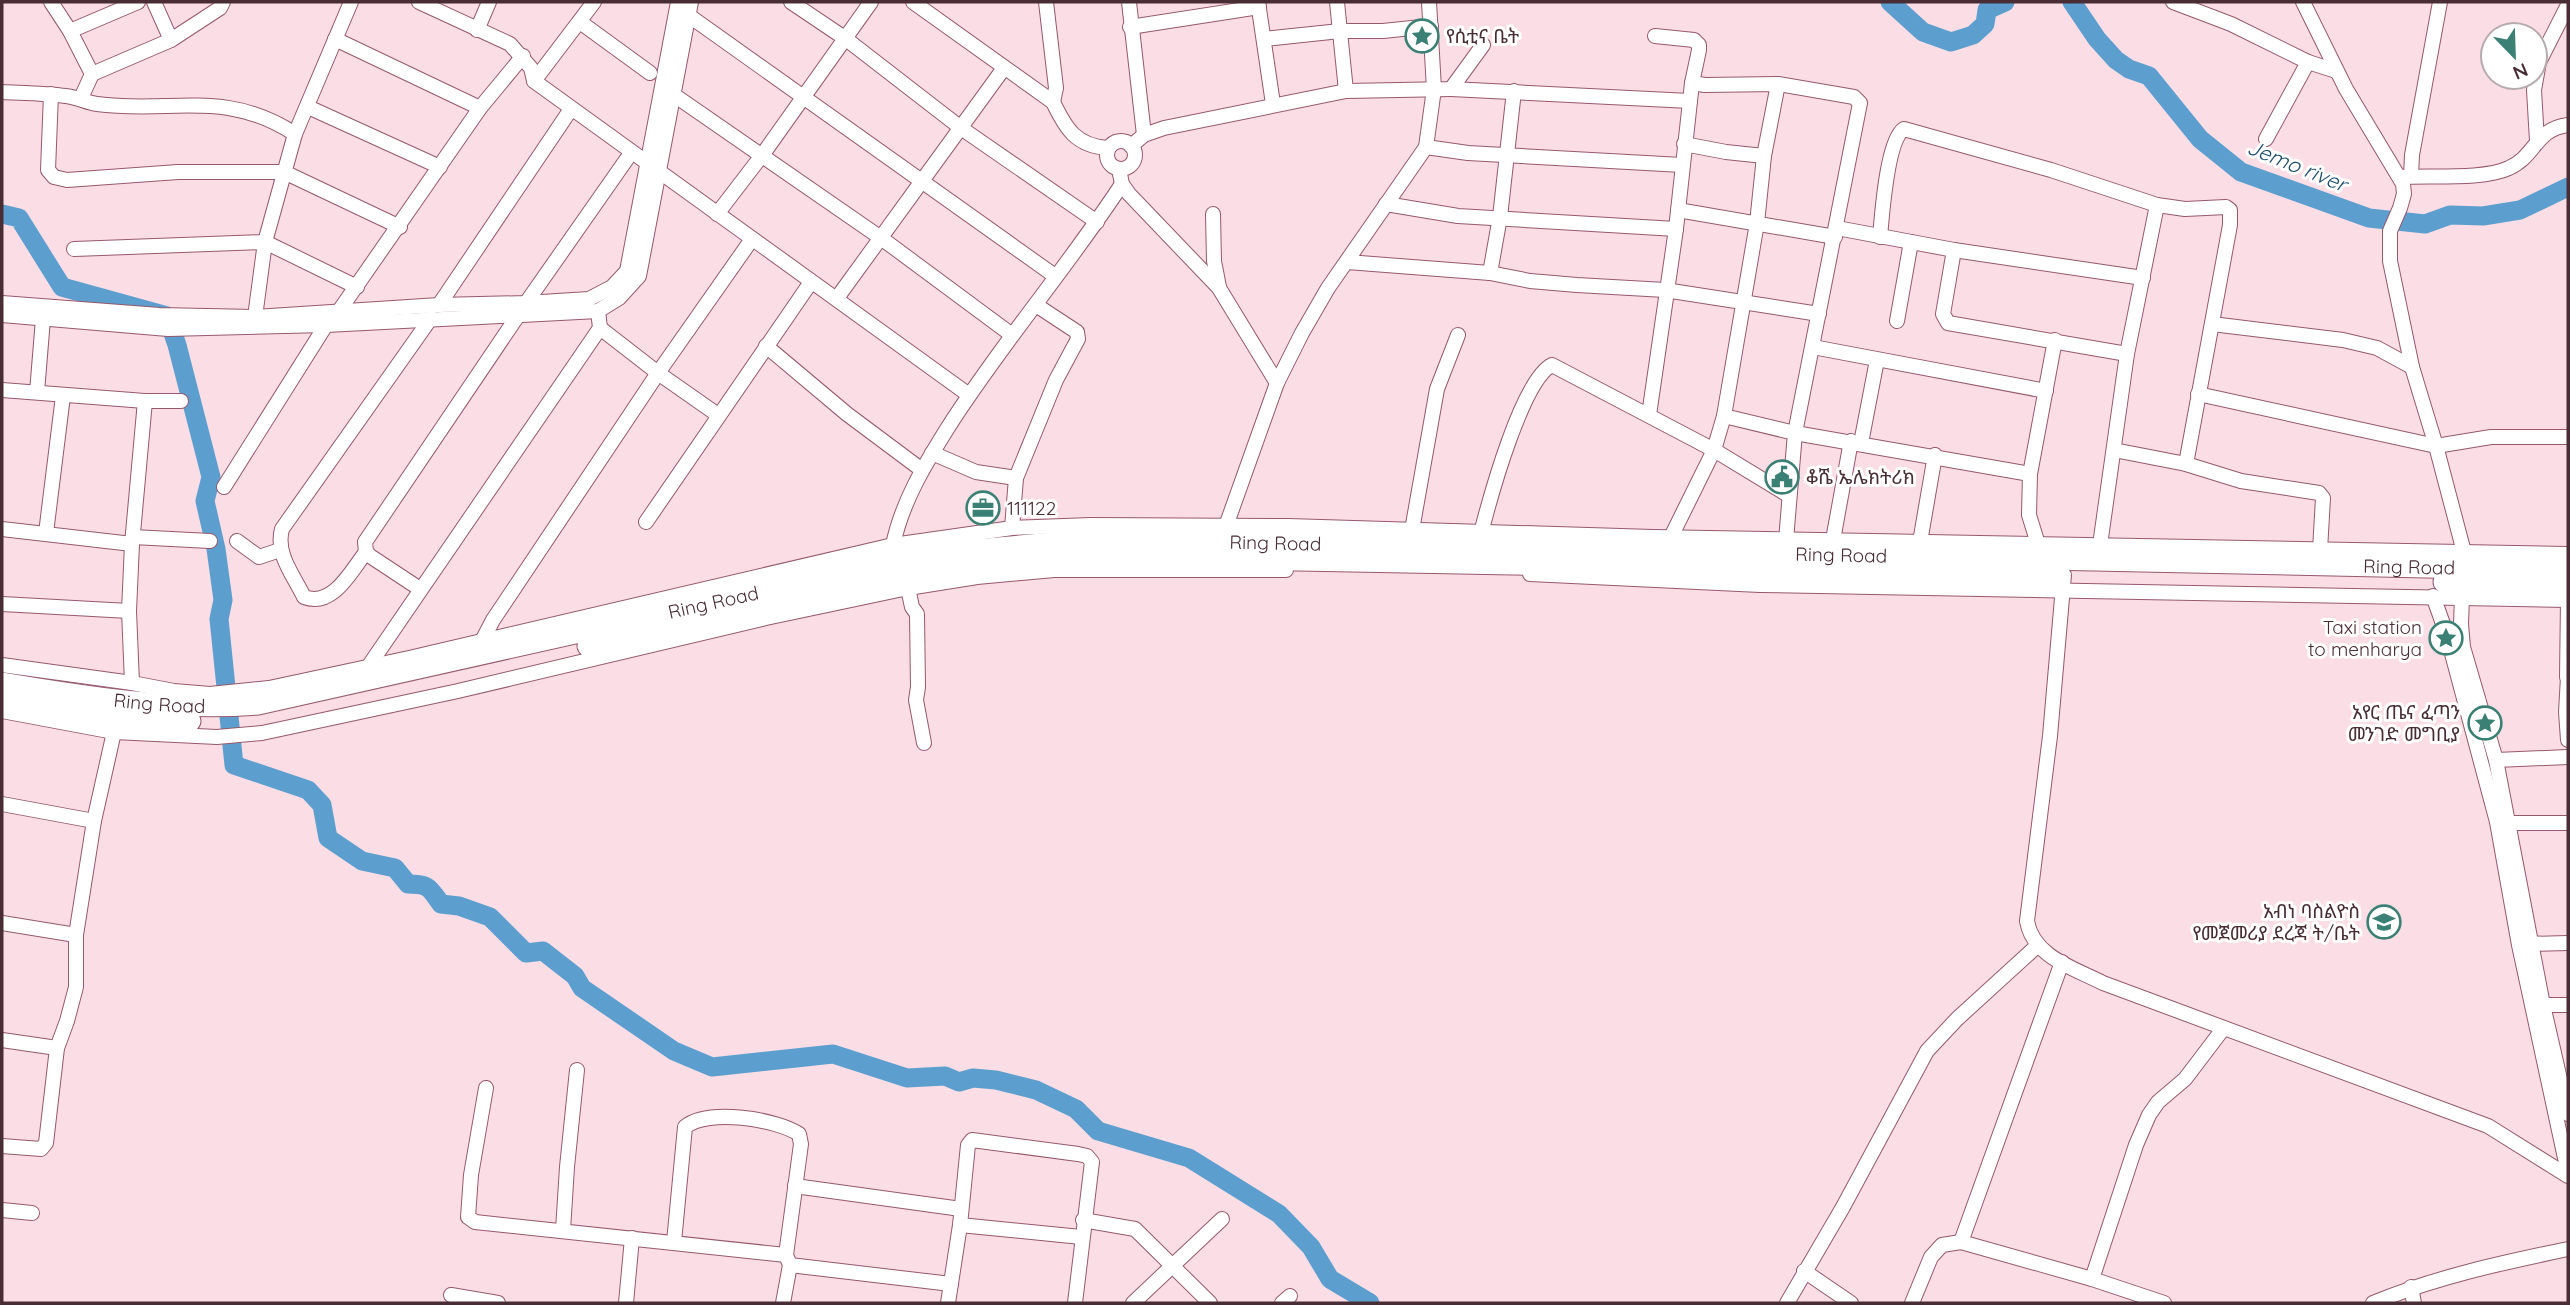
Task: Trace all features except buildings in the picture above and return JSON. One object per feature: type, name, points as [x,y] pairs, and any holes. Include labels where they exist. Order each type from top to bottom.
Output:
[{"type":"highway","name":"Ring Road","points":[[259,711],[906,559],[1098,539],[2568,570]]},
{"type":"highway","name":"Ring Road","points":[[2,700],[120,718],[259,711],[865,582],[961,566],[1080,556],[1214,557],[2064,582],[2568,585]]},
{"type":"highway","name":"Ring Road","points":[[2,683],[173,706],[214,715]]},
{"type":"street","points":[[51,2],[70,31],[92,74]]},
{"type":"street","points":[[70,31],[138,2]]},
{"type":"street","points":[[155,2],[170,40]]},
{"type":"street","points":[[81,99],[92,74],[170,40],[220,8],[223,2]]},
{"type":"street","points":[[255,317],[265,242],[295,134],[351,2]]},
{"type":"street","points":[[419,2],[510,44],[531,68],[534,81],[969,395]]},
{"type":"street","points":[[477,30],[489,2]]},
{"type":"street","points":[[2,303],[159,315],[175,324],[255,317],[517,317],[598,311],[619,298],[639,276],[678,2]]},
{"type":"street","points":[[791,2],[846,39],[961,128],[1097,222]]},
{"type":"street","points":[[717,214],[871,2]]},
{"type":"street","points":[[912,2],[1052,102],[1064,125],[1079,140],[1093,147],[1108,148],[1119,141],[1131,146],[1135,158],[1126,168],[1119,169],[1108,162],[1108,148]]},
{"type":"street","points":[[1129,2],[1144,135]]},
{"type":"street","points":[[1337,2],[1346,91]]},
{"type":"street","points":[[1226,526],[1277,383],[1302,333],[1426,147],[1434,89],[1429,2]]},
{"type":"street","points":[[2173,2],[2231,24],[2308,62],[2336,71]]},
{"type":"street","points":[[2302,2],[2336,71],[2375,140],[2406,177]]},
{"type":"street","points":[[2440,2],[2412,155],[2400,208],[2390,231],[2390,261],[2412,367],[2464,552]]},
{"type":"street","points":[[534,81],[580,22],[589,3]]},
{"type":"street","points":[[1044,4],[1056,88],[1052,102]]},
{"type":"street","points":[[1130,27],[1259,4],[1273,104]]},
{"type":"street","points":[[2537,141],[2534,90],[2539,62],[2568,5]]},
{"type":"street","points":[[2,315],[175,324],[330,316],[439,305],[590,299],[612,287],[627,271],[674,95],[689,8],[802,96],[1055,276]]},
{"type":"street","points":[[580,22],[650,73]]},
{"type":"street","points":[[1264,39],[1431,26]]},
{"type":"street","points":[[1649,415],[1665,290],[1676,229],[1692,83],[1699,50],[1698,42],[1655,36]]},
{"type":"street","points":[[335,38],[480,108]]},
{"type":"street","points":[[1451,89],[1483,45]]},
{"type":"street","points":[[225,487],[330,316],[357,286],[480,108],[523,56]]},
{"type":"street","points":[[2266,139],[2308,62]]},
{"type":"street","points":[[837,298],[1004,68]]},
{"type":"street","points":[[1692,83],[1779,84],[1854,97],[1860,103],[1795,433],[1786,540]]},
{"type":"street","points":[[1671,537],[1714,450],[1724,416],[1779,84]]},
{"type":"street","points":[[1131,146],[1144,135],[1164,128],[1346,91],[1451,89],[1690,101]]},
{"type":"street","points":[[1490,274],[1509,155],[1514,91]]},
{"type":"street","points":[[2,92],[51,94],[94,104],[206,104],[249,111],[295,134]]},
{"type":"street","points":[[51,94],[48,170],[54,177],[67,180],[178,172],[284,172],[400,227]]},
{"type":"street","points":[[674,95],[763,154],[1012,335]]},
{"type":"street","points":[[308,107],[440,167]]},
{"type":"street","points":[[439,305],[571,109]]},
{"type":"street","points":[[2406,177],[2481,174],[2505,170],[2521,163],[2545,132],[2568,125]]},
{"type":"street","points":[[1880,237],[1885,186],[1897,136],[1904,129],[2051,170],[2157,205],[2185,209],[2226,207],[2230,210],[2230,225],[2186,464]]},
{"type":"street","points":[[1684,144],[1765,156]]},
{"type":"street","points":[[1426,147],[1468,153],[1682,165]]},
{"type":"street","points":[[526,303],[631,153]]},
{"type":"street","points":[[1119,169],[1122,184],[1219,288],[1277,383]]},
{"type":"street","points":[[893,545],[898,518],[932,453],[969,395],[1122,184]]},
{"type":"street","points":[[1386,204],[1458,216],[1676,229]]},
{"type":"street","points":[[2100,545],[2127,354],[2157,205]]},
{"type":"street","points":[[1678,210],[1757,223],[1880,237],[2143,278]]},
{"type":"street","points":[[1213,214],[1214,261],[1219,288]]},
{"type":"street","points":[[482,641],[493,620],[658,373],[752,240]]},
{"type":"street","points":[[74,249],[265,242],[357,286]]},
{"type":"street","points":[[1897,321],[1911,242]]},
{"type":"street","points":[[1954,250],[1943,314],[1948,323],[2127,354]]},
{"type":"street","points":[[1347,262],[1490,274],[1553,283],[1665,290],[1819,314]]},
{"type":"street","points":[[646,523],[811,282]]},
{"type":"street","points":[[1012,528],[1016,478],[1056,380],[1078,339],[1077,332],[1036,305]]},
{"type":"street","points":[[368,667],[600,328],[598,311]]},
{"type":"street","points":[[431,318],[282,530],[280,550],[304,597],[314,600],[334,593],[366,552],[365,542],[517,317]]},
{"type":"street","points":[[37,392],[43,319]]},
{"type":"street","points":[[2212,324],[2343,340],[2377,348],[2412,367]]},
{"type":"street","points":[[600,328],[718,415]]},
{"type":"street","points":[[1412,530],[1437,389],[1458,335]]},
{"type":"street","points":[[2038,544],[2029,515],[2030,474],[2055,341]]},
{"type":"street","points":[[766,346],[847,414],[922,470]]},
{"type":"street","points":[[1813,348],[2046,391]]},
{"type":"street","points":[[1833,540],[1877,360]]},
{"type":"street","points":[[1481,533],[1495,479],[1512,432],[1538,376],[1552,365],[1714,450],[1788,495]]},
{"type":"street","points":[[2,390],[63,396],[181,401]]},
{"type":"street","points":[[2198,394],[2436,446],[2491,437],[2568,437]]},
{"type":"street","points":[[46,533],[63,396]]},
{"type":"street","points":[[132,683],[129,611],[132,541],[145,401]]},
{"type":"street","points":[[1724,416],[1795,433],[1935,455],[2030,474]]},
{"type":"street","points":[[2114,450],[2186,464],[2241,481],[2319,493],[2323,498],[2320,550]]},
{"type":"street","points":[[932,453],[976,472],[1016,478]]},
{"type":"street","points":[[1920,542],[1935,455]]},
{"type":"street","points":[[259,711],[368,667],[893,545],[1012,528],[1226,526],[1786,540],[2568,554]]},
{"type":"street","points":[[2,529],[132,541],[210,541]]},
{"type":"street","points":[[237,541],[258,557],[280,550]]},
{"type":"street","points":[[366,552],[420,589]]},
{"type":"street","points":[[2,710],[114,732],[214,715],[392,706],[908,588],[978,577],[1042,571],[1137,569],[1502,573],[1760,585],[2064,582],[2568,600],[2568,740]]},
{"type":"street","points":[[2064,582],[2050,736],[2027,921],[2029,934],[2037,946],[2103,983],[2488,1126],[2568,1174]]},
{"type":"street","points":[[908,588],[912,607],[917,614],[916,700],[924,743]]},
{"type":"street","points":[[2433,596],[2481,757],[2497,822],[2525,944],[2568,1174]]},
{"type":"street","points":[[2462,597],[2463,647],[2496,760],[2508,822],[2525,944],[2564,1074],[2568,1114]]},
{"type":"street","points":[[2,604],[129,611]]},
{"type":"street","points":[[2,665],[174,691],[214,715]]},
{"type":"street","points":[[2,1146],[41,1149],[46,1143],[57,1048],[68,1021],[76,987],[76,935],[94,821],[114,732]]},
{"type":"street","points":[[2496,760],[2568,757]]},
{"type":"street","points":[[2,804],[94,821]]},
{"type":"street","points":[[2508,822],[2568,823]]},
{"type":"street","points":[[2,923],[76,935]]},
{"type":"street","points":[[2525,944],[2568,943]]},
{"type":"street","points":[[1787,1303],[1843,1207],[1927,1051],[2037,946]]},
{"type":"street","points":[[1961,1242],[2062,962]]},
{"type":"street","points":[[2543,1005],[2568,1005]]},
{"type":"street","points":[[2092,1279],[2136,1144],[2149,1115],[2158,1102],[2204,1058],[2223,1029]]},
{"type":"street","points":[[2,1040],[57,1048]]},
{"type":"street","points":[[563,1230],[566,1167],[577,1070]]},
{"type":"street","points":[[486,1088],[471,1175],[468,1217],[475,1222],[674,1242],[951,1284]]},
{"type":"street","points":[[674,1242],[685,1127],[692,1121],[709,1118],[760,1120],[788,1126],[799,1134],[801,1144],[783,1303]]},
{"type":"street","points":[[948,1303],[960,1225],[968,1145],[972,1140],[1087,1156],[1092,1162],[1075,1303]]},
{"type":"street","points":[[795,1186],[961,1209]]},
{"type":"street","points":[[2,1210],[32,1213]]},
{"type":"street","points":[[1133,1303],[1222,1219]]},
{"type":"street","points":[[1083,1220],[1135,1229],[1210,1303]]},
{"type":"street","points":[[960,1225],[1081,1237]]},
{"type":"street","points":[[626,1303],[632,1238]]},
{"type":"street","points":[[1912,1303],[1931,1257],[1942,1245],[1961,1242],[2092,1279],[2164,1303]]},
{"type":"street","points":[[2373,1303],[2411,1287],[2469,1270],[2568,1249]]},
{"type":"street","points":[[1804,1271],[1851,1303]]},
{"type":"street","points":[[2411,1287],[2414,1303]]},
{"type":"street","points":[[451,1296],[498,1303]]},
{"type":"waterway","name":"Jemo river","points":[[1890,2],[1923,32],[1951,42],[1973,35],[1985,24],[1987,10],[2005,2]]},
{"type":"waterway","name":"Jemo river","points":[[2072,2],[2097,39],[2116,60],[2129,69],[2149,76],[2200,139],[2241,172],[2369,218],[2425,224],[2450,215],[2483,216],[2520,210],[2568,187]]},
{"type":"waterway","points":[[2,214],[19,218],[62,287],[167,316],[211,477],[205,501],[216,549],[223,600],[219,619],[234,765],[308,790],[322,805],[328,838],[362,861],[395,868],[408,884],[428,888],[441,904],[459,906],[490,917],[526,953],[543,951],[575,976],[582,988],[674,1051],[712,1067],[833,1054],[907,1078],[945,1076],[959,1082],[973,1078],[996,1080],[1036,1090],[1076,1109],[1098,1131],[1189,1158],[1279,1214],[1311,1247],[1330,1279],[1370,1303]]},
{"type":"place","name":"የሲቲና ቤት","points":[[1422,36]]},
{"type":"place","name":"ቆሼ ኤሌክትሪክ","points":[[1782,477]]},
{"type":"place","name":"111122","points":[[983,508]]},
{"type":"place","name":"Taxi station to menharya","points":[[2446,638]]},
{"type":"place","name":"አየር ጤና ፈጣን መንገድ መግቢያ","points":[[2485,723]]},
{"type":"place","name":"አብነ ባስልዮስ የመጀመሪያ ደረጃ ት/ቤት","points":[[2384,922]]}]
